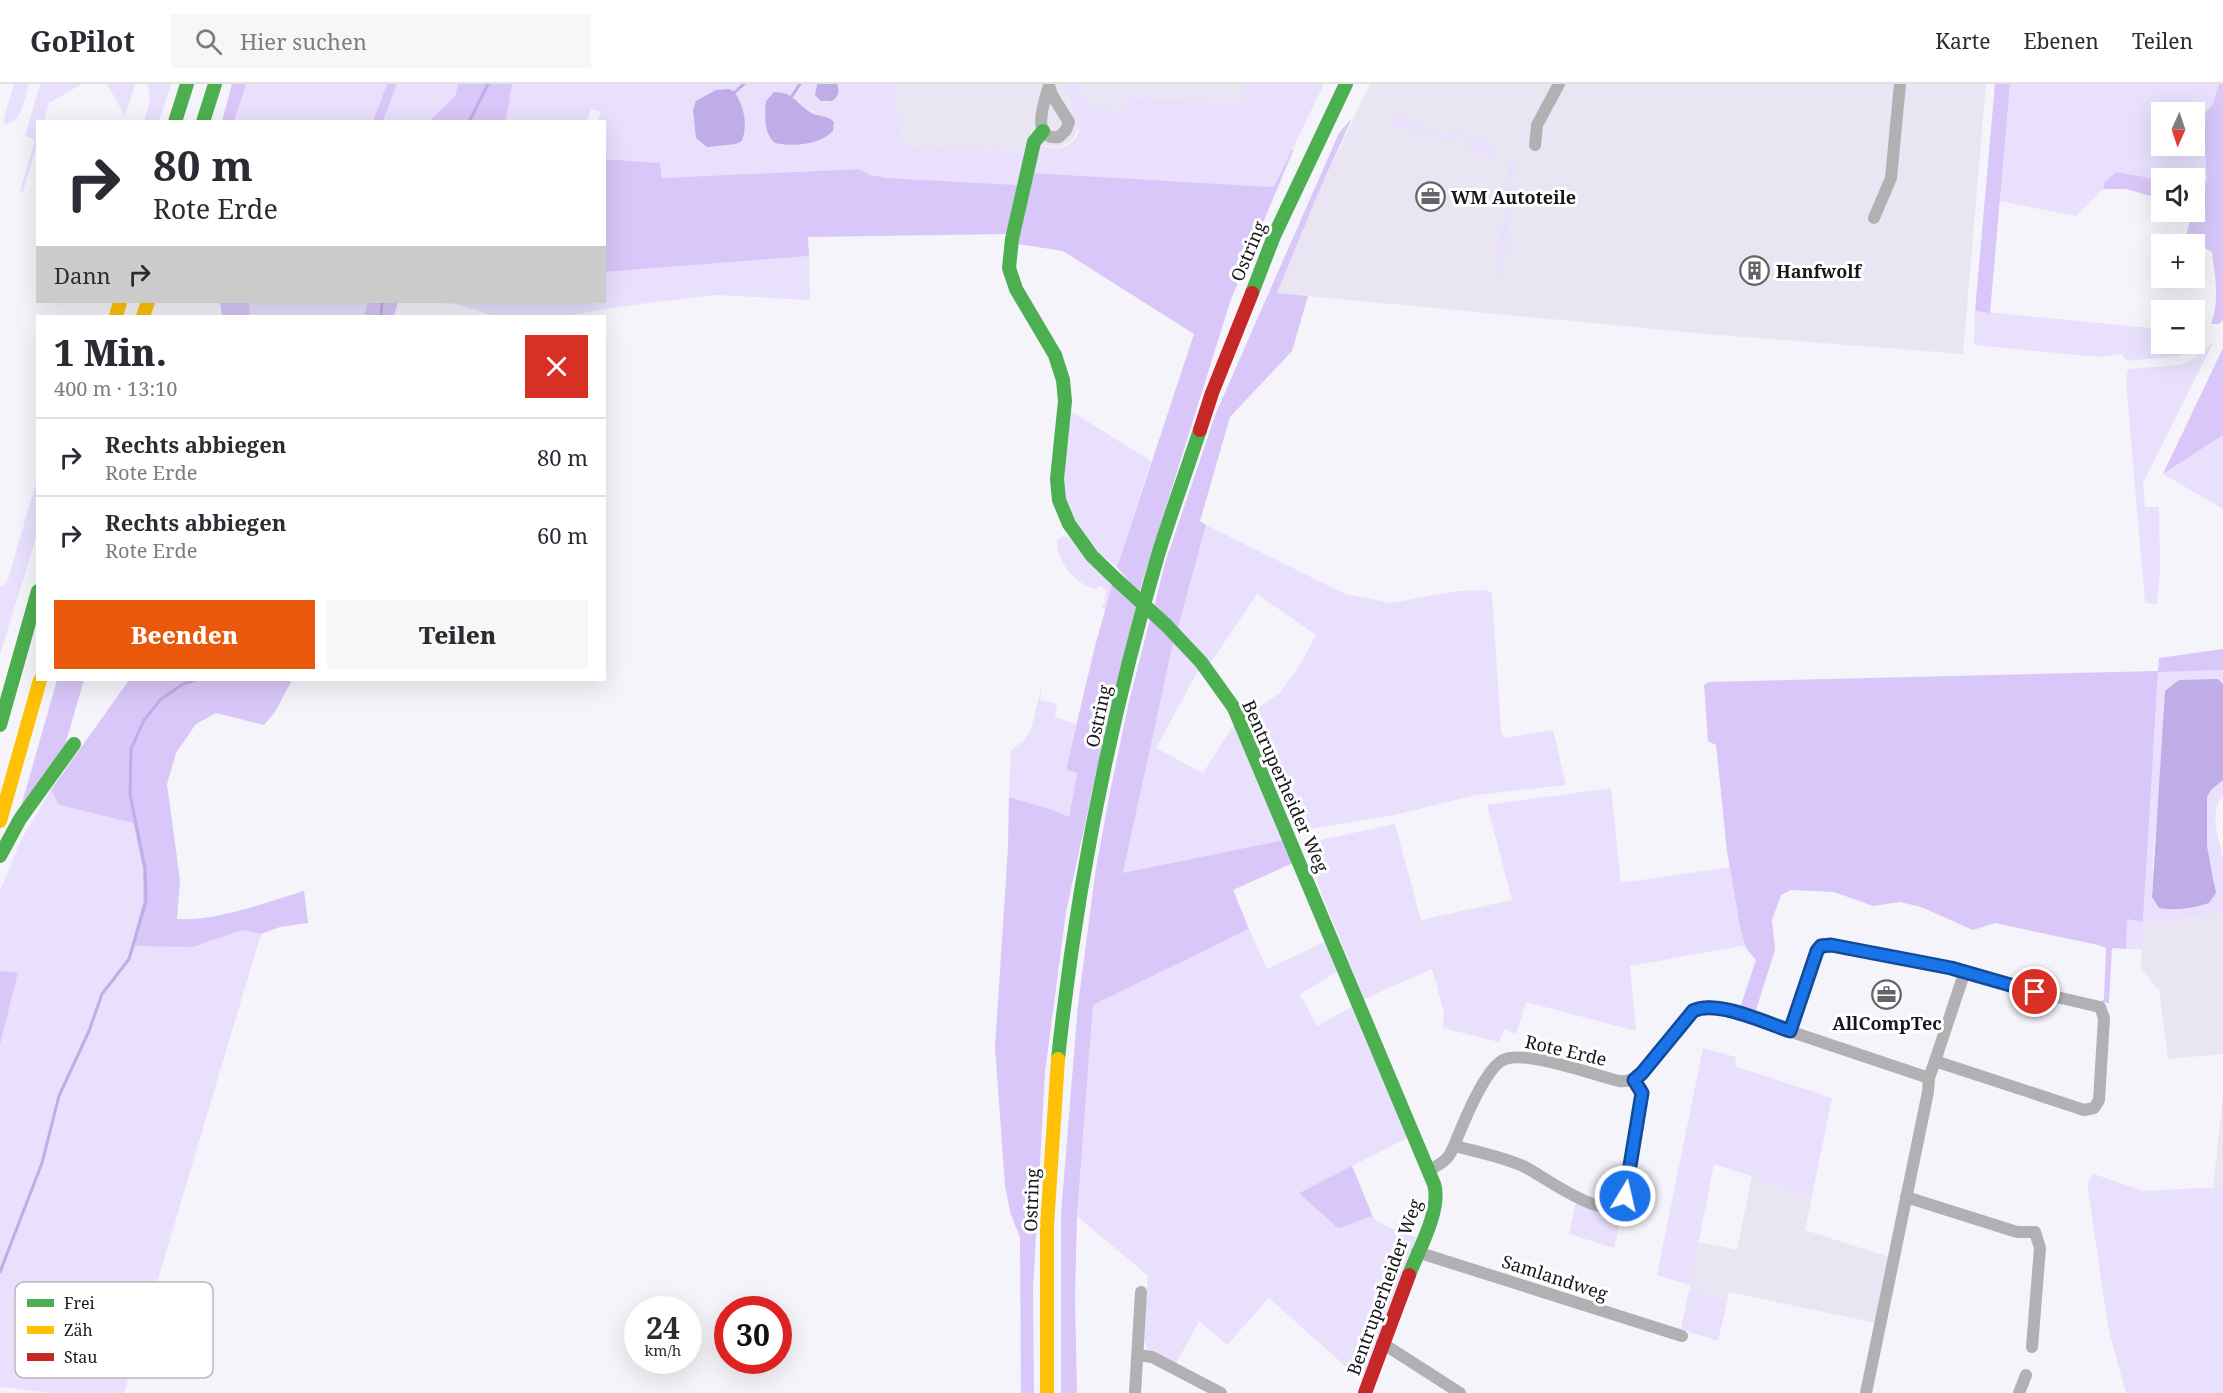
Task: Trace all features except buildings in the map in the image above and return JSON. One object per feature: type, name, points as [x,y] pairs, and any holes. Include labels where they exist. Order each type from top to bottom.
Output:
[{"type":"main road","points":[[176,120],[187,84]]},
{"type":"main road","points":[[204,120],[215,84]]},
{"type":"main road","points":[[210,120],[215,84]]},
{"type":"main road","name":"Ostring","points":[[1047,1393],[1050,1167],[1063,1019],[1096,814],[1129,659],[1158,555],[1217,377],[1284,212],[1346,84]]},
{"type":"main road","name":"Bentruperheider Weg","points":[[1042,131],[1034,142],[1012,239],[1009,268],[1016,288],[1055,355],[1062,374],[1065,401],[1057,479],[1059,500],[1069,524],[1092,556],[1166,625],[1201,662],[1234,708],[1429,1170],[1437,1194],[1437,1200],[1365,1393]]},
{"type":"main road","points":[[0,725],[36,598]]},
{"type":"main road","points":[[0,821],[40,681]]},
{"type":"main road","points":[[0,856],[20,819],[74,744]]},
{"type":"street","points":[[1535,145],[1535,131],[1540,117],[1559,84]]},
{"type":"street","points":[[1874,218],[1891,178],[1900,84]]},
{"type":"street","points":[[1049,85],[1052,95],[1068,118],[1068,126],[1063,135],[1053,138],[1042,131],[1040,122],[1049,85]]},
{"type":"street","points":[[1790,1031],[1817,951],[1821,946],[1831,945],[1965,971],[2035,992],[2100,1007],[2104,1018],[2099,1100],[2094,1108],[2084,1110],[1935,1061]]},
{"type":"street","points":[[1866,1393],[1929,1078],[1965,971]]},
{"type":"street","points":[[1455,1146],[1524,1167],[1569,1195],[1605,1207],[1618,1206],[1625,1196],[1642,1093],[1634,1080],[1693,1011],[1700,1008],[1717,1007],[1929,1078]]},
{"type":"street","name":"Rote Erde","points":[[1429,1170],[1445,1163],[1491,1071],[1505,1059],[1515,1056],[1532,1058],[1619,1081],[1634,1080]]},
{"type":"street","points":[[1906,1197],[2017,1232],[2035,1232],[2040,1248],[2032,1347]]},
{"type":"street","name":"Samlandweg","points":[[1417,1252],[1682,1336]]},
{"type":"street","points":[[1135,1393],[1141,1292]]},
{"type":"street","points":[[1382,1343],[1460,1393]]},
{"type":"street","points":[[1138,1355],[1158,1360],[1221,1393]]},
{"type":"street","points":[[2019,1393],[2026,1375]]},
{"type":"shaded area","points":[[14,84],[29,84],[19,114],[16,119],[5,125],[4,118]]},
{"type":"shaded area","points":[[40,84],[82,84],[49,103],[44,120],[36,120],[36,147],[23,192],[20,191],[35,140],[25,136]]},
{"type":"shaded area","points":[[107,84],[135,84],[125,116]]},
{"type":"shaded area","points":[[148,84],[171,84],[159,120],[144,120],[150,100]]},
{"type":"shaded area","points":[[232,84],[245,84],[234,120],[222,120]]},
{"type":"shaded area","points":[[245,84],[387,84],[373,120],[235,120]]},
{"type":"shaded area","points":[[387,84],[397,84],[383,120],[373,120]]},
{"type":"shaded area","points":[[397,84],[458,84],[455,95],[430,120],[384,120]]},
{"type":"shaded area","points":[[458,84],[512,84],[506,120],[430,120],[455,96]]},
{"type":"shaded area","points":[[512,84],[817,84],[818,98],[826,103],[837,84],[895,84],[901,146],[1026,151],[1018,185],[888,178],[870,175],[859,169],[662,178],[660,163],[606,159],[606,120],[598,120],[601,112],[591,109],[587,120],[506,120]],"holes":[[[775,92],[788,95],[819,115],[766,128],[766,101]]]},
{"type":"shaded area","points":[[817,84],[837,84],[837,96],[832,101],[821,101],[815,95]]},
{"type":"shaded area","points":[[895,84],[1065,84],[1068,98],[1078,116],[1079,127],[1071,142],[1056,148],[1040,144],[1031,131],[1026,151],[900,146]]},
{"type":"shaded area","points":[[1065,84],[1079,84],[1083,98],[1093,109],[1126,111],[1127,97],[1243,103],[1245,84],[1324,84],[1274,187],[1033,173],[1040,144],[1054,148],[1065,147],[1079,131],[1077,116],[1066,92]]},
{"type":"shaded area","points":[[1079,84],[1245,84],[1243,103],[1128,97],[1126,111],[1093,109],[1083,98]]},
{"type":"shaded area","points":[[1370,84],[1986,84],[1963,354],[1707,334],[1277,293],[1320,189]]},
{"type":"shaded area","points":[[1995,84],[2010,84],[1990,313],[1975,311]]},
{"type":"shaded area","points":[[2010,84],[2219,84],[2212,106],[2205,112],[2205,102],[2151,102],[2151,156],[2205,155],[2207,181],[2205,181],[2205,168],[2151,168],[2151,180],[2105,182],[2103,189],[2076,216],[1999,201]]},
{"type":"shaded area","points":[[2219,84],[2223,84],[2223,320],[2219,324],[2211,324],[2216,297],[2212,252],[2205,248],[2205,234],[2187,234],[2190,222],[2205,222],[2205,181],[2207,181],[2205,112],[2212,106]]},
{"type":"shaded area","points":[[729,89],[735,92],[743,110],[745,128],[742,141],[736,144],[707,147],[696,138],[693,110],[696,101],[716,90]]},
{"type":"shaded area","points":[[774,92],[787,94],[812,113],[832,120],[834,122],[833,131],[821,139],[806,144],[775,143],[768,134],[765,118],[766,101]]},
{"type":"shaded area","points":[[1394,114],[1445,136],[1455,132],[1478,140],[1480,138],[1497,151],[1489,155],[1469,148],[1472,141],[1454,135],[1451,142],[1420,130],[1401,129],[1396,125]]},
{"type":"shaded area","points":[[1352,118],[1277,293],[1308,296],[1292,351],[1230,417],[1200,521],[1206,525],[1177,631],[1154,607],[1165,563],[1216,413],[1339,133]]},
{"type":"shaded area","points":[[1292,149],[1231,299],[1139,593],[1117,567],[1194,334],[1063,251],[1018,244],[1033,173],[1274,187]]},
{"type":"shaded area","points":[[606,159],[660,163],[662,178],[859,169],[870,175],[888,178],[1018,185],[1007,234],[808,237],[809,256],[606,272]]},
{"type":"shaded area","points":[[1515,159],[1503,275],[1499,275],[1498,254],[1509,187],[1507,165]]},
{"type":"shaded area","points":[[2116,172],[2151,178],[2151,196],[2126,189],[2103,189],[2105,182]]},
{"type":"shaded area","points":[[809,256],[810,300],[716,295],[569,315],[493,315],[456,304],[442,303],[606,303],[606,272]]},
{"type":"shaded area","points":[[220,303],[249,303],[250,315],[222,315]]},
{"type":"shaded area","points":[[249,303],[368,303],[364,315],[250,315]]},
{"type":"shaded area","points":[[368,303],[398,303],[394,315],[364,315]]},
{"type":"shaded area","points":[[1975,311],[2151,328],[2151,354],[2184,354],[2126,361],[2122,354],[2098,357],[1974,345]]},
{"type":"shaded area","points":[[2214,341],[2143,483],[2145,507],[2159,507],[2160,568],[2157,604],[2145,603],[2126,380],[2128,369],[2180,365],[2199,354],[2205,354],[2205,349]]},
{"type":"shaded area","points":[[2223,348],[2223,435],[2163,474]]},
{"type":"shaded area","points":[[1069,410],[1151,461],[1117,567],[1084,541],[1063,492]]},
{"type":"shaded area","points":[[2223,435],[2223,509],[2163,474]]},
{"type":"shaded area","points":[[36,482],[36,537],[0,655],[0,587],[7,583]]},
{"type":"shaded area","points":[[1206,525],[1345,594],[1391,603],[1457,591],[1488,590],[1492,594],[1501,731],[1504,738],[1553,730],[1566,785],[1476,795],[1394,815],[1295,832],[1245,716],[1279,694],[1298,668],[1316,635],[1257,594],[1209,665],[1177,631]]},
{"type":"shaded area","points":[[1063,536],[1068,537],[1113,582],[1106,610],[1102,607],[1107,591],[1101,586],[1095,589],[1080,582],[1063,563],[1057,540]]},
{"type":"shaded area","points":[[1113,582],[1136,606],[1108,718],[1066,912],[1045,1072],[1033,1289],[1034,1393],[1021,1393],[1020,1237],[1011,1215],[1005,1186],[995,1048],[1009,797],[1069,817],[1077,773],[1066,769],[1094,650]]},
{"type":"shaded area","points":[[1150,619],[1174,639],[1123,873],[1284,840],[1293,863],[1233,890],[1249,929],[1093,1005],[1077,1216],[1075,1297],[1077,1393],[1061,1393],[1061,1214],[1078,1005],[1096,868],[1110,792],[1128,706]]},
{"type":"shaded area","points":[[1174,639],[1200,667],[1156,748],[1203,773],[1235,723],[1284,840],[1123,874]]},
{"type":"shaded area","points":[[2223,649],[2223,670],[2158,672],[2143,922],[2127,919],[2126,949],[2112,948],[2109,1003],[2101,1002],[2104,999],[2106,948],[2098,945],[1995,923],[1973,930],[1921,907],[1900,902],[1873,906],[1834,892],[1791,890],[1781,895],[1772,920],[1775,950],[1755,1013],[1740,1008],[1756,960],[1746,948],[1740,927],[1727,851],[1716,745],[1708,741],[1704,685],[1708,682],[2158,671],[2159,658]]},
{"type":"shaded area","points":[[2223,670],[2223,684],[2218,679],[2154,839],[2152,897],[2159,907],[2177,909],[2215,883],[2207,846],[2207,797],[2211,790],[2223,780],[2223,796],[2218,803],[2215,820],[2223,861],[2223,914],[2143,922],[2142,949],[2126,949],[2127,919],[2143,921],[2158,671]]},
{"type":"shaded area","points":[[2218,679],[2223,684],[2223,780],[2211,790],[2207,797],[2207,846],[2216,893],[2209,903],[2203,905],[2178,909],[2159,908],[2152,897],[2165,691],[2179,680]]},
{"type":"shaded area","points":[[1043,680],[1040,700],[1057,704],[1055,717],[1076,724],[1066,768],[1077,772],[1069,817],[1009,797],[1011,750],[1024,740],[1031,730]]},
{"type":"shaded area","points":[[57,681],[84,681],[65,745],[18,817]]},
{"type":"shaded area","points":[[128,681],[291,681],[275,712],[264,725],[216,713],[196,724],[176,753],[167,784],[180,880],[177,919],[225,914],[304,891],[308,923],[280,927],[261,934],[242,930],[193,947],[132,944],[143,901],[143,869],[133,823],[59,805],[51,790]]},
{"type":"shaded area","points":[[1611,788],[1621,883],[1730,867],[1740,927],[1746,945],[1630,966],[1636,1031],[1526,1002],[1516,1034],[1504,1029],[1499,1042],[1443,1028],[1444,1012],[1432,969],[1364,999],[1302,844],[1395,824],[1421,920],[1512,900],[1487,805]]},
{"type":"shaded area","points":[[51,790],[59,805],[133,823],[143,869],[143,901],[132,944],[207,942],[242,930],[261,934],[157,1282],[15,1282],[15,1378],[128,1378],[124,1393],[50,1393],[0,1387],[0,1045],[18,974],[0,971],[0,891],[21,840]]},
{"type":"shaded area","points":[[2223,914],[2223,1054],[2168,1059],[2159,990],[2141,969],[2143,922]]},
{"type":"shaded area","points":[[1249,929],[1267,969],[1327,941],[1339,971],[1300,994],[1317,1026],[1355,1005],[1409,1137],[1299,1193],[1345,1227],[1358,1219],[1373,1217],[1381,1224],[1417,1238],[1362,1381],[1269,1298],[1227,1345],[1199,1321],[1176,1364],[1148,1349],[1143,1340],[1148,1276],[1077,1216],[1093,1005]]},
{"type":"shaded area","points":[[0,971],[18,973],[0,1045]]},
{"type":"shaded area","points":[[1703,1048],[1736,1057],[1735,1066],[1832,1098],[1812,1196],[1714,1164],[1690,1285],[1657,1275]]},
{"type":"shaded area","points":[[2223,1095],[2223,1187],[2213,1188]]},
{"type":"shaded area","points":[[1352,1166],[1373,1217],[1338,1228],[1299,1193]]},
{"type":"shaded area","points":[[2094,1174],[2143,1191],[2223,1187],[2223,1393],[2126,1393],[2108,1327],[2087,1182]]},
{"type":"shaded area","points":[[1752,1176],[1812,1196],[1805,1230],[1889,1257],[1876,1323],[1729,1292],[1727,1302],[1689,1290],[1698,1242],[1737,1250]]},
{"type":"shaded area","points":[[1576,1202],[1621,1217],[1614,1248],[1569,1234]]},
{"type":"shaded area","points":[[1689,1290],[1727,1302],[1718,1341],[1681,1329]]},
{"type":"waterway","points":[[470,120],[488,84]]},
{"type":"waterway","points":[[735,92],[744,84]]},
{"type":"waterway","points":[[792,96],[800,84]]},
{"type":"waterway","points":[[381,315],[382,303]]},
{"type":"waterway","points":[[0,1272],[42,1163],[59,1096],[89,1031],[102,994],[129,959],[146,901],[145,868],[130,794],[131,749],[144,720],[161,699],[183,684],[193,681]]},
{"type":"traffic: fast","points":[[176,120],[187,84]]},
{"type":"traffic: fast","points":[[204,120],[215,84]]},
{"type":"traffic: fast","points":[[1252,293],[1274,236],[1346,84]]},
{"type":"traffic: fast","points":[[1043,131],[1034,142],[1012,239],[1009,268],[1016,289],[1055,355],[1063,380],[1065,401],[1057,479],[1059,500],[1069,524],[1092,556],[1118,581]]},
{"type":"traffic: fast","points":[[1058,1059],[1074,932],[1110,742],[1158,555],[1200,430]]},
{"type":"traffic: fast","points":[[1118,581],[1166,625]]},
{"type":"traffic: fast","points":[[0,725],[36,598]]},
{"type":"traffic: fast","points":[[1166,625],[1201,662],[1234,708],[1434,1184],[1436,1194],[1432,1217],[1409,1275]]},
{"type":"traffic: fast","points":[[0,856],[20,819],[74,744]]},
{"type":"traffic: slow","points":[[116,315],[120,303]]},
{"type":"traffic: slow","points":[[143,315],[148,303]]},
{"type":"traffic: slow","points":[[0,821],[40,681]]},
{"type":"traffic: slow","points":[[1047,1393],[1047,1225],[1058,1059]]},
{"type":"traffic: jam","points":[[1200,430],[1212,393],[1252,293]]},
{"type":"traffic: jam","points":[[1365,1393],[1409,1275]]},
{"type":"place","name":"WM Autoteile","points":[[1430,197]]},
{"type":"place","name":"Hanfwolf","points":[[1755,271]]},
{"type":"place","name":"AllCompTec","points":[[1887,994]]},
{"type":"route","points":[[1625,1196],[1642,1093],[1634,1080],[1693,1011],[1700,1008],[1717,1007],[1790,1031],[1817,951],[1821,946],[1831,945],[1951,968],[2035,992]]}]
